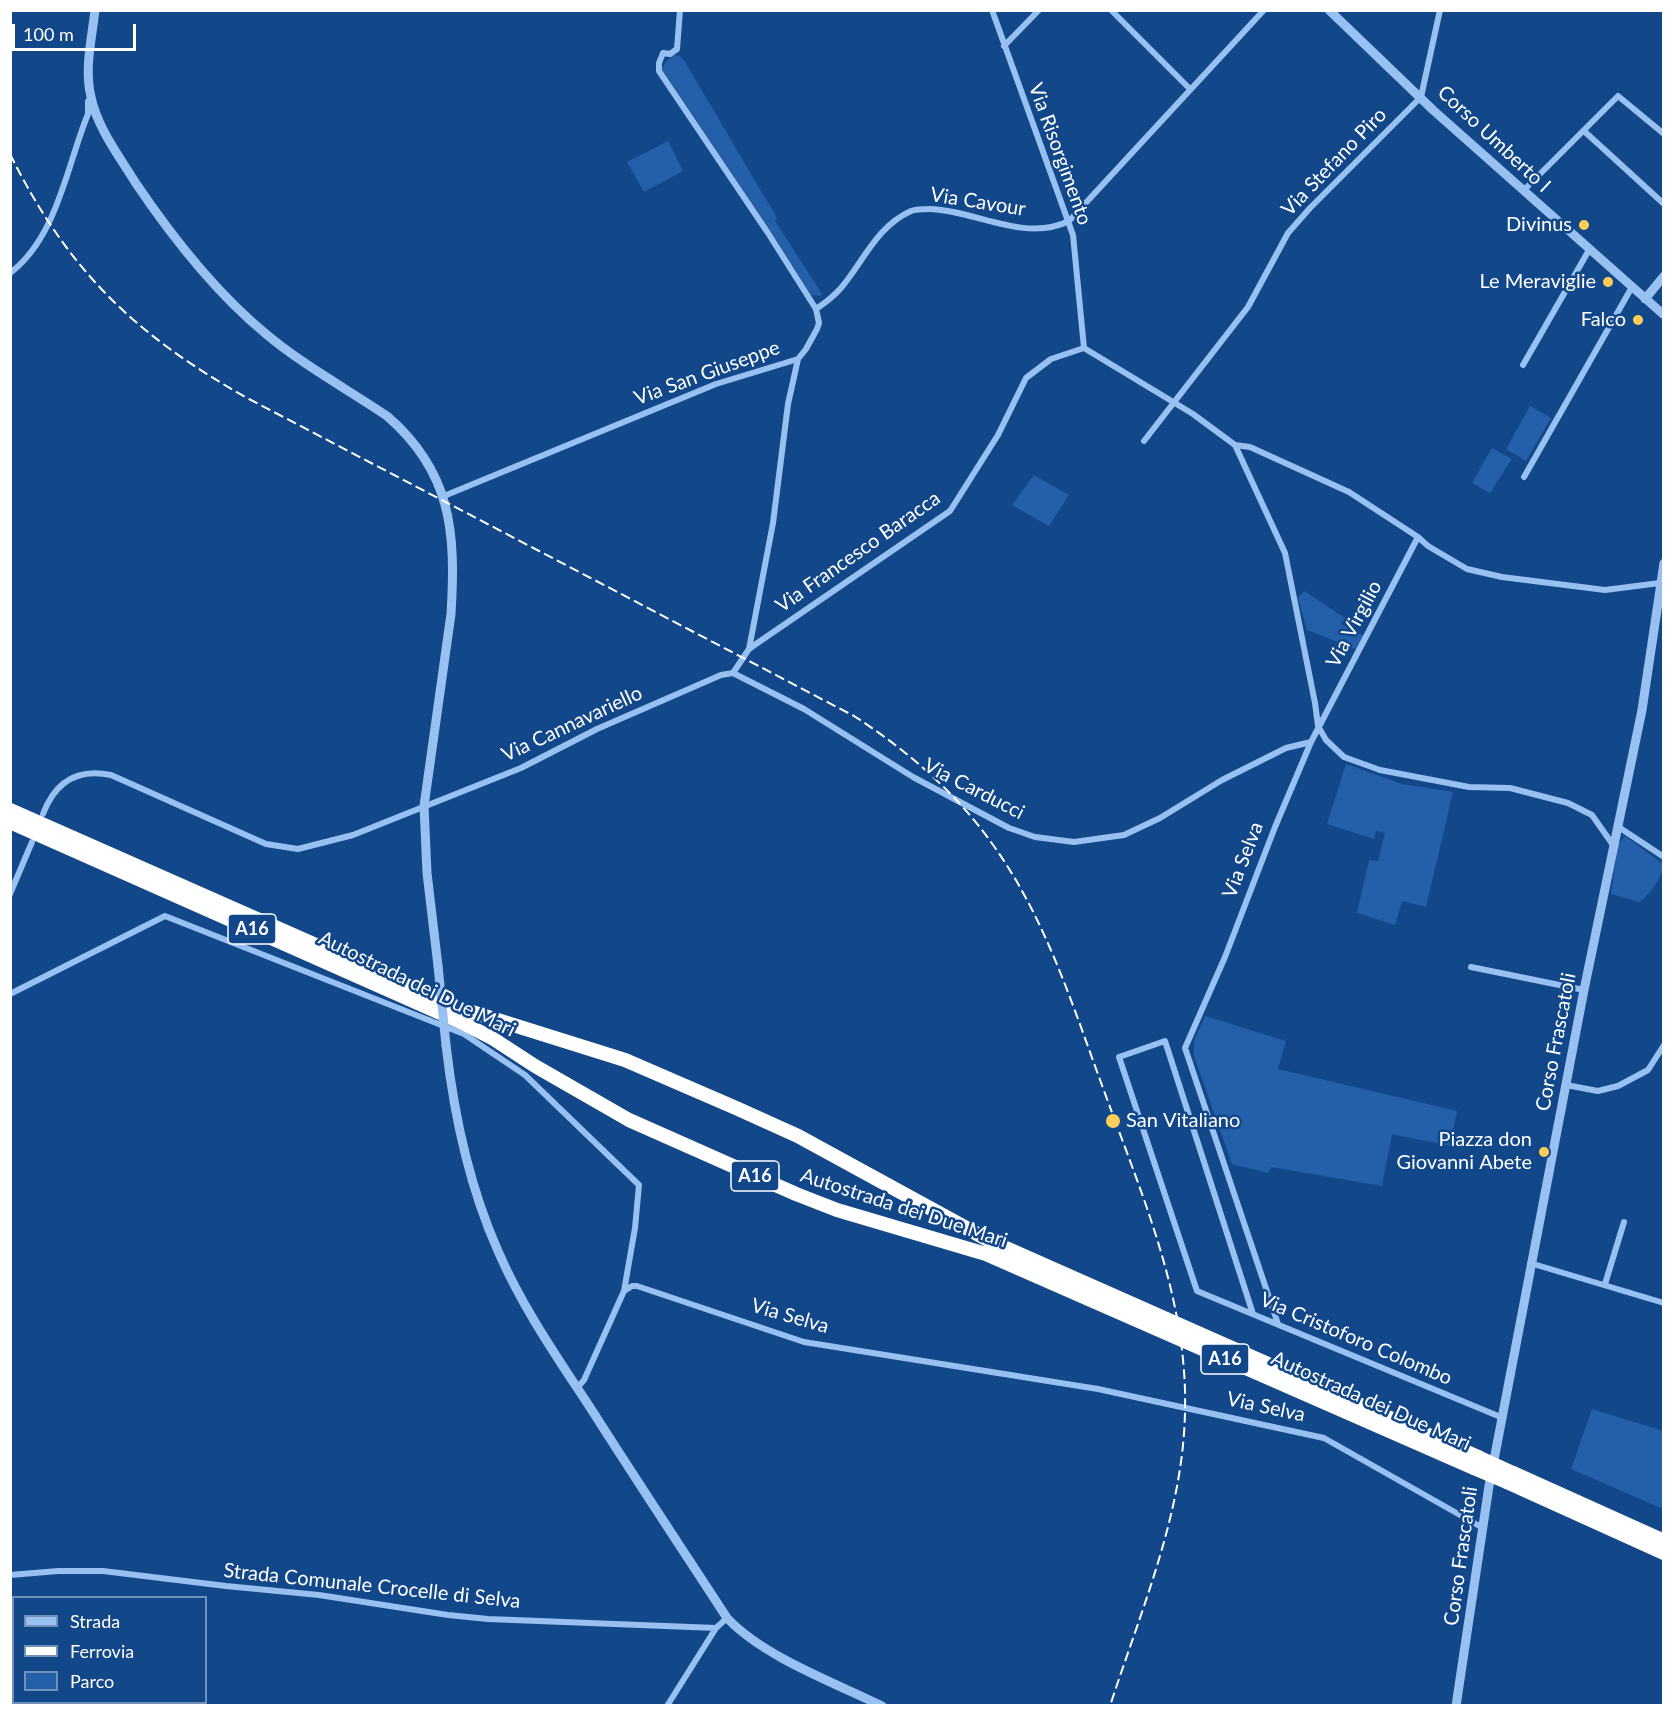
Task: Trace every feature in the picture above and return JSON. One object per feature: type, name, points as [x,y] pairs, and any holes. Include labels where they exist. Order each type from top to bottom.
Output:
[{"type":"highway","name":"Autostrada dei Due Mari","points":[[10,810],[456,1007],[625,1060],[798,1136],[990,1241],[1476,1462],[1664,1553]]},
{"type":"highway","name":"Autostrada dei Due Mari","points":[[10,822],[453,1018],[492,1038],[535,1066],[629,1120],[713,1158],[837,1210],[986,1254],[1476,1462]]},
{"type":"highway","name":"Autostrada dei Due Mari","points":[[1510,1478],[1664,1541]]},
{"type":"street","points":[[95,10],[88,64],[91,98],[107,135],[150,204],[187,253],[240,310],[291,354],[387,416],[401,428],[423,455],[444,496],[449,520],[453,582],[451,614],[424,806],[427,873],[456,1114],[485,1218],[497,1250],[525,1306],[727,1618],[742,1634],[795,1665],[882,1706]]},
{"type":"street","points":[[680,10],[677,49],[670,54],[663,53],[659,71],[768,232],[816,309]]},
{"type":"street","name":"Via Risorgimento","points":[[992,10],[1073,235],[1084,348]]},
{"type":"street","points":[[1004,46],[1039,10]]},
{"type":"street","points":[[1111,10],[1190,89]]},
{"type":"street","points":[[1069,221],[1264,10]]},
{"type":"street","name":"Corso Umberto I","points":[[1329,10],[1522,191],[1664,315]]},
{"type":"street","points":[[1421,97],[1440,10]]},
{"type":"street","points":[[1522,191],[1618,96],[1664,134]]},
{"type":"street","name":"Via Stefano Piro","points":[[1144,441],[1248,307],[1293,227],[1421,97]]},
{"type":"street","points":[[10,273],[19,267],[44,232],[58,201],[88,114],[88,101],[91,98]]},
{"type":"street","points":[[1584,131],[1664,204]]},
{"type":"street","name":"Via Cavour","points":[[816,309],[841,288],[877,238],[892,224],[912,211],[941,210],[1015,227],[1043,228],[1069,221]]},
{"type":"street","points":[[1523,365],[1590,250]]},
{"type":"street","points":[[1645,299],[1664,276]]},
{"type":"street","points":[[1524,477],[1632,287]]},
{"type":"street","name":"Via San Giuseppe","points":[[444,496],[716,384],[798,358],[817,329],[816,309]]},
{"type":"street","points":[[1084,348],[1193,414],[1235,445],[1285,553],[1318,726],[1326,740],[1344,757],[1380,770],[1469,787],[1510,788],[1568,803],[1592,815],[1612,847]]},
{"type":"street","name":"Via Francesco Baracca","points":[[733,673],[749,649],[951,511],[998,435],[1026,378],[1051,359],[1084,348]]},
{"type":"street","points":[[749,649],[773,524],[788,404],[798,358]]},
{"type":"street","points":[[1235,445],[1250,447],[1328,481],[1375,508],[1428,546],[1467,569],[1502,578],[1605,590],[1660,583]]},
{"type":"street","name":"Via Virgilio","points":[[1318,726],[1418,537]]},
{"type":"street","name":"Corso Frascatoli","points":[[1456,1706],[1489,1486],[1530,1263],[1612,847],[1642,710],[1664,563]]},
{"type":"street","name":"Via Cannavariello","points":[[43,814],[62,785],[75,776],[98,773],[111,775],[266,843],[297,849],[353,835],[521,768],[576,738],[645,707],[721,675],[733,673]]},
{"type":"street","name":"Via Carducci","points":[[733,673],[804,709],[914,777],[1009,828],[1035,837],[1074,842],[1124,835],[1160,818],[1222,780],[1286,748],[1311,742]]},
{"type":"street","name":"Via Selva","points":[[1278,1324],[1185,1048],[1213,986],[1275,827],[1318,726]]},
{"type":"street","points":[[1617,826],[1664,857]]},
{"type":"street","points":[[10,894],[32,843]]},
{"type":"street","points":[[10,994],[165,916],[464,1034],[525,1076],[639,1185],[635,1228],[624,1291],[584,1380],[577,1388]]},
{"type":"street","points":[[1471,967],[1584,990]]},
{"type":"street","name":"Via Cristoforo Colombo","points":[[1253,1314],[1165,1041],[1119,1057],[1197,1291],[1503,1418]]},
{"type":"street","points":[[1566,1085],[1598,1091],[1618,1086],[1648,1070],[1664,1046]]},
{"type":"street","points":[[1605,1284],[1624,1222]]},
{"type":"street","points":[[1530,1263],[1664,1303]]},
{"type":"street","name":"Via Selva","points":[[624,1291],[637,1286],[804,1342],[1098,1389],[1324,1438],[1483,1528]]},
{"type":"street","name":"Strada Comunale Crocelle di Selva","points":[[10,1575],[58,1571],[103,1571],[319,1595],[488,1619],[716,1628]]},
{"type":"street","points":[[667,1706],[716,1628],[727,1618]]},
{"type":"green space","points":[[674,55],[680,56],[685,62],[777,218],[775,221],[822,294],[820,296],[811,295],[769,228],[662,69],[666,61]]},
{"type":"green space","points":[[668,141],[683,171],[644,192],[627,162]]},
{"type":"green space","points":[[1530,406],[1551,418],[1526,461],[1506,449]]},
{"type":"green space","points":[[1492,448],[1512,459],[1490,493],[1472,483]]},
{"type":"green space","points":[[1034,475],[1069,495],[1049,526],[1012,505]]},
{"type":"green space","points":[[1304,591],[1345,618],[1341,624],[1364,636],[1358,648],[1355,649],[1307,630],[1298,598]]},
{"type":"green space","points":[[1346,764],[1402,784],[1453,792],[1426,907],[1402,901],[1395,925],[1357,913],[1369,860],[1378,861],[1385,833],[1376,831],[1374,839],[1327,824]]},
{"type":"green space","points":[[1625,836],[1663,864],[1655,885],[1639,902],[1611,894],[1618,845]]},
{"type":"green space","points":[[1205,1016],[1286,1041],[1278,1069],[1457,1111],[1450,1146],[1392,1134],[1382,1186],[1271,1167],[1268,1173],[1232,1164],[1194,1056],[1194,1041]]},
{"type":"green space","points":[[1592,1409],[1663,1431],[1663,1509],[1571,1469]]},
{"type":"railway","points":[[10,154],[32,196],[81,266],[109,297],[172,351],[249,399],[854,716],[927,771],[959,803],[988,838],[1025,896],[1041,927],[1067,990],[1146,1207],[1170,1287],[1179,1328],[1184,1370],[1185,1412],[1177,1487],[1169,1525],[1147,1598],[1110,1706]]},
{"type":"place","name":"Divinus","points":[[1584,225]]},
{"type":"place","name":"Le Meraviglie","points":[[1608,282]]},
{"type":"place","name":"Falco","points":[[1638,320]]},
{"type":"place","name":"San Vitaliano","points":[[1113,1121]]},
{"type":"place","name":"Piazza don Giovanni Abete","points":[[1544,1152]]}]
